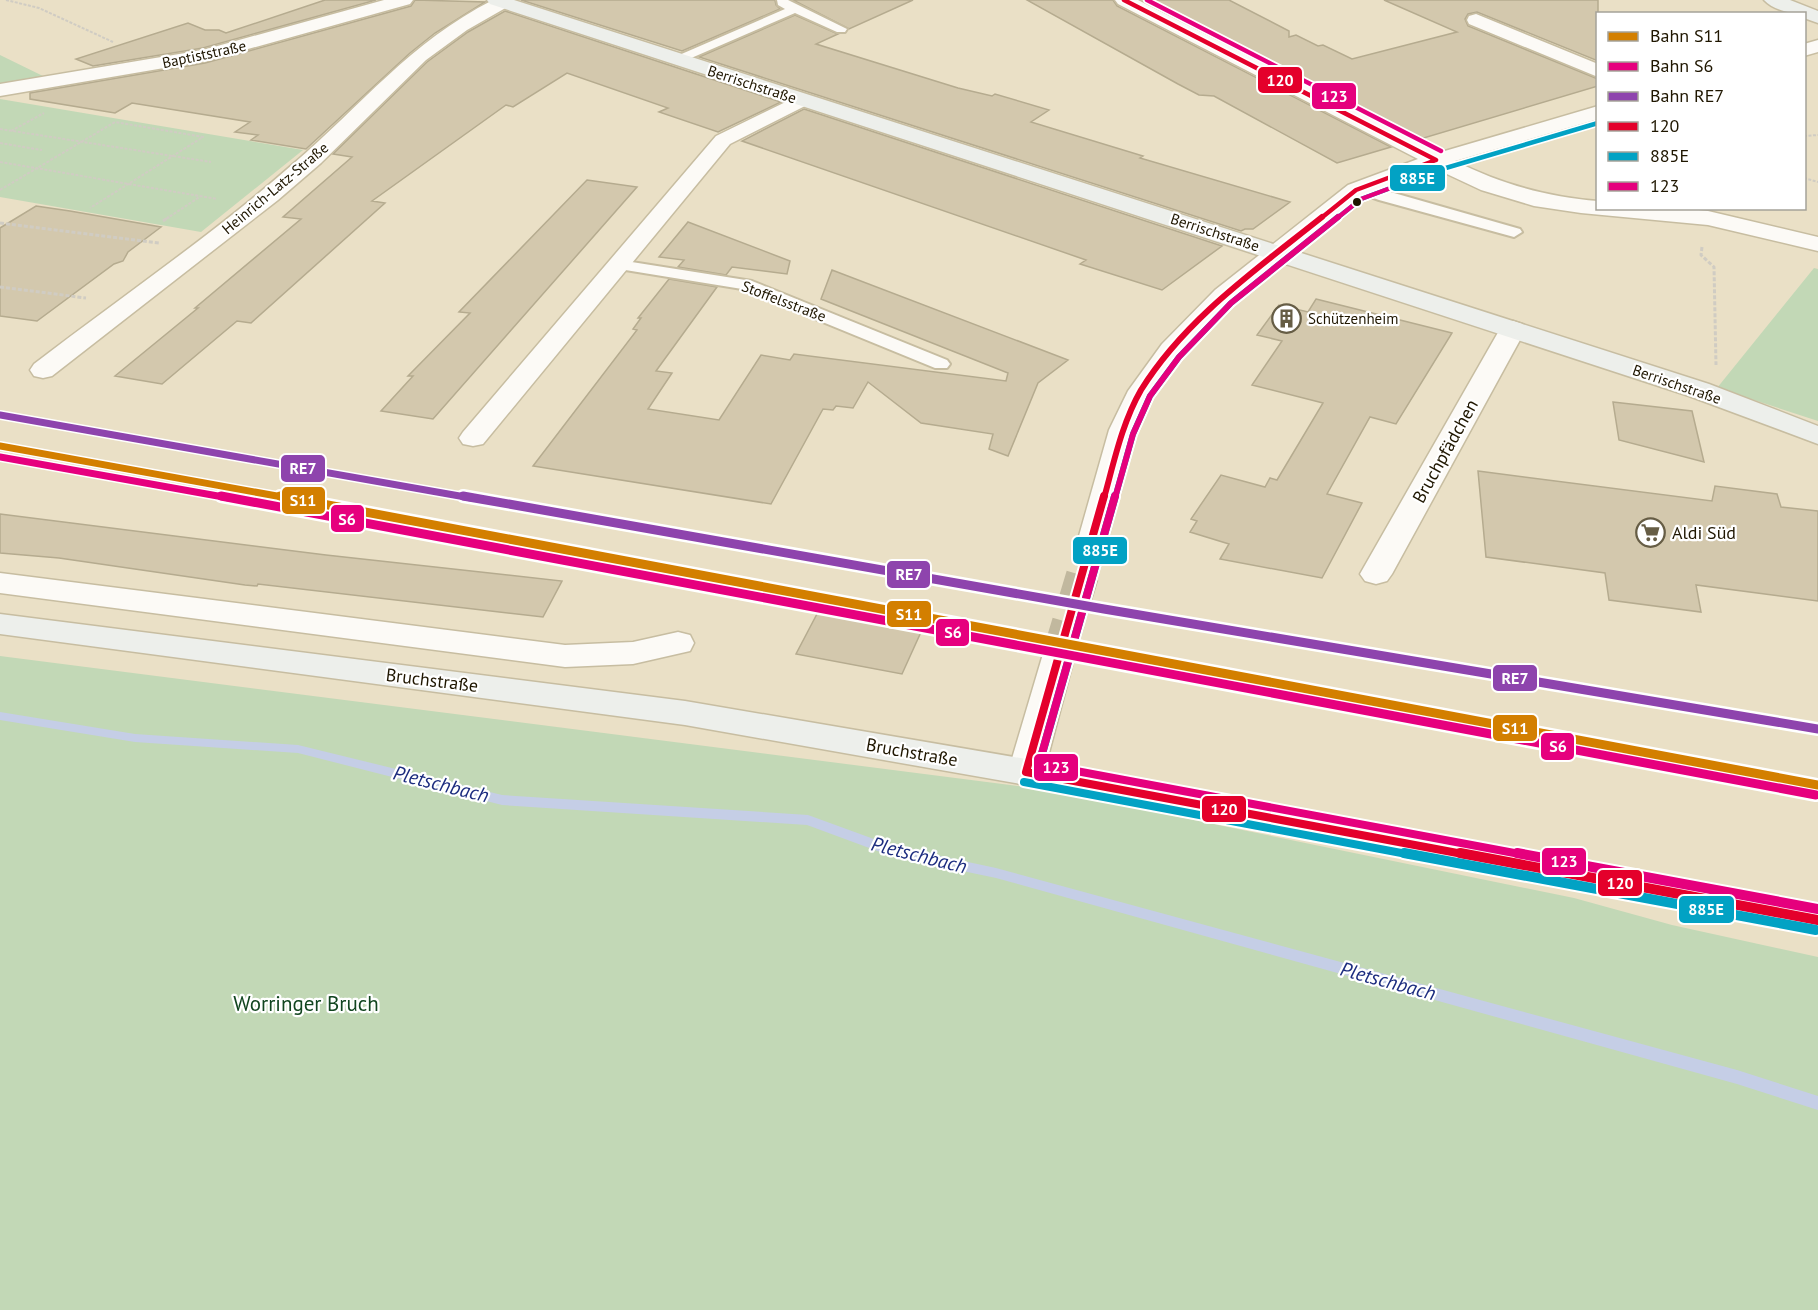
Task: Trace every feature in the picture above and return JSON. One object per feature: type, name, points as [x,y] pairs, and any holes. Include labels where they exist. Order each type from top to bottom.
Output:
[{"type":"street","name":"Baptiststraße","points":[[0,90],[160,64],[243,46],[404,0]]},
{"type":"street","points":[[1124,0],[1436,160],[1506,193],[1541,202],[1596,208]]},
{"type":"street","points":[[1773,0],[1805,12]]},
{"type":"street","name":"Berrischstraße","points":[[500,1],[1513,328],[1699,390],[1818,436]]},
{"type":"street","name":"Heinrich-Latz-Straße","points":[[42,370],[256,205],[329,144],[395,76],[413,61],[500,1]]},
{"type":"street","points":[[1476,20],[1596,70]]},
{"type":"street","points":[[473,438],[723,140],[802,99]]},
{"type":"street","points":[[1088,557],[1123,430],[1141,391],[1171,350],[1209,311],[1276,252],[1359,188],[1436,160],[1596,113]]},
{"type":"street","points":[[1623,210],[1708,218],[1818,244]]},
{"type":"street","name":"Bruchpfädchen","points":[[1376,574],[1513,328]]},
{"type":"street","points":[[0,583],[565,656],[633,653],[678,643]]},
{"type":"street","name":"Bruchstraße","points":[[0,624],[685,713],[1026,772],[1818,920]]},
{"type":"street","points":[[1026,772],[1059,654]]},
{"type":"lane","points":[[778,0],[841,28]]},
{"type":"lane","name":"Berrischstraße","points":[[677,59],[795,9]]},
{"type":"lane","points":[[1359,188],[1384,197],[1514,232]]},
{"type":"lane","name":"Stoffelsstraße","points":[[619,266],[746,285],[941,364]]},
{"type":"path","points":[[6,0],[39,8],[160,64]]},
{"type":"path","points":[[11,130],[47,111]]},
{"type":"path","points":[[0,190],[115,122],[203,137],[90,208]]},
{"type":"path","points":[[0,129],[211,162]]},
{"type":"path","points":[[0,143],[42,150]]},
{"type":"path","points":[[0,162],[256,205]]},
{"type":"path","points":[[163,221],[201,196]]},
{"type":"path","points":[[1699,390],[1718,363],[1714,267],[1701,255],[1708,218]]},
{"type":"path","points":[[0,223],[201,249]]},
{"type":"path","points":[[0,288],[128,304]]},
{"type":"green space","points":[[0,55],[45,77],[0,85]]},
{"type":"green space","points":[[0,99],[303,150],[201,232],[0,197]]},
{"type":"green space","points":[[1814,268],[1818,269],[1818,421],[1717,388]]},
{"type":"green space","name":"Worringer Bruch","points":[[0,656],[1042,789],[1574,898],[1672,925],[1818,957],[1818,1310],[0,1310]]},
{"type":"building","points":[[325,0],[376,0],[203,48],[93,66],[76,59],[188,23],[205,30],[219,30],[226,33]]},
{"type":"building","points":[[415,0],[485,2],[435,33],[410,53],[306,149],[251,140],[258,135],[235,132],[250,122],[132,103],[115,113],[30,99],[30,93],[205,63],[411,6]]},
{"type":"building","points":[[521,0],[775,0],[780,9],[682,51]]},
{"type":"building","points":[[793,0],[913,0],[849,29]]},
{"type":"building","points":[[1027,0],[1113,0],[1117,6],[1391,147],[1337,163],[1214,96],[1199,95],[1178,84]]},
{"type":"building","points":[[1143,0],[1229,0],[1289,31],[1289,37],[1296,35],[1352,59],[1457,32],[1384,0],[1598,0],[1596,60],[1477,12],[1468,14],[1465,19],[1468,26],[1596,78],[1596,87],[1417,140]]},
{"type":"building","points":[[505,11],[781,102],[718,132],[659,112],[668,108],[567,73],[513,107],[506,105],[372,201],[385,203],[251,323],[237,321],[162,384],[115,376],[301,219],[283,217],[352,157],[333,154],[427,62],[468,32]]},
{"type":"building","points":[[795,15],[838,34],[816,44],[958,88],[992,96],[995,94],[1049,110],[1031,122],[1143,156],[1140,158],[1290,202],[1253,229],[1241,231],[699,57]]},
{"type":"building","points":[[804,109],[1222,246],[1162,290],[1080,264],[1086,260],[742,141]]},
{"type":"building","points":[[587,180],[637,187],[433,419],[381,411],[413,376],[408,376],[470,313],[459,312]]},
{"type":"building","points":[[36,206],[161,227],[128,252],[123,261],[114,264],[37,321],[0,316],[0,228]]},
{"type":"building","points":[[688,222],[790,261],[787,274],[732,267],[726,275],[678,267],[684,260],[659,257]]},
{"type":"building","points":[[832,270],[1068,360],[1038,383],[1008,456],[989,449],[993,434],[921,423],[868,382],[853,408],[836,406],[833,410],[823,409],[771,504],[533,466],[637,330],[633,329],[641,318],[638,318],[669,279],[717,287],[656,371],[672,373],[648,409],[719,420],[761,355],[790,360],[794,354],[1006,381],[1008,373],[821,299]]},
{"type":"building","points":[[1316,299],[1452,333],[1396,424],[1370,417],[1327,494],[1362,503],[1322,578],[1220,559],[1229,544],[1190,532],[1197,521],[1191,519],[1221,475],[1265,487],[1270,478],[1277,480],[1323,403],[1252,385],[1282,341],[1257,335],[1279,305],[1308,312]]},
{"type":"building","points":[[1613,402],[1692,411],[1704,462],[1619,440]]},
{"type":"building","name":"Aldi Süd","points":[[1478,471],[1712,501],[1715,486],[1777,494],[1781,507],[1818,511],[1818,601],[1696,585],[1701,612],[1609,600],[1605,573],[1486,557]]},
{"type":"building","points":[[0,514],[326,555],[562,581],[543,617],[258,584],[257,586],[245,585],[59,558],[0,553]]},
{"type":"building","points":[[818,612],[921,632],[902,674],[796,654]]},
{"type":"waterway","name":"Pletschbach","points":[[0,716],[135,738],[298,749],[502,800],[808,820],[891,851],[996,873],[1737,1077],[1818,1103]]},
{"type":"tunnel","points":[[1059,654],[1088,557]]},
{"type":"rail line","name":"RE7","points":[[0,415],[1104,609],[1818,729]]},
{"type":"rail line","name":"S11","points":[[0,446],[373,513],[1818,785]]},
{"type":"rail line","name":"S6","points":[[0,457],[371,523],[1816,795]]},
{"type":"transit line","name":"120","points":[[1124,0],[1436,160]]},
{"type":"transit line","name":"123","points":[[1147,0],[1441,151]]},
{"type":"transit line","name":"885E","points":[[1036,775],[1133,434],[1150,396],[1179,357],[1231,303],[1361,199],[1439,170],[1596,124]]},
{"type":"transit line","name":"120","points":[[1026,772],[1123,430],[1141,391],[1171,350],[1224,295],[1356,190],[1436,160]]},
{"type":"transit line","name":"123","points":[[1439,170],[1361,199],[1231,303],[1179,357],[1150,396],[1133,434],[1039,764],[1818,909]]},
{"type":"transit line","name":"120","points":[[1026,772],[1818,920]]},
{"type":"transit line","name":"885E","points":[[1024,782],[1816,930]]},
{"type":"place","name":"Schützenheim","points":[[1287,318]]},
{"type":"place","name":"Aldi Süd","points":[[1651,532]]}]
